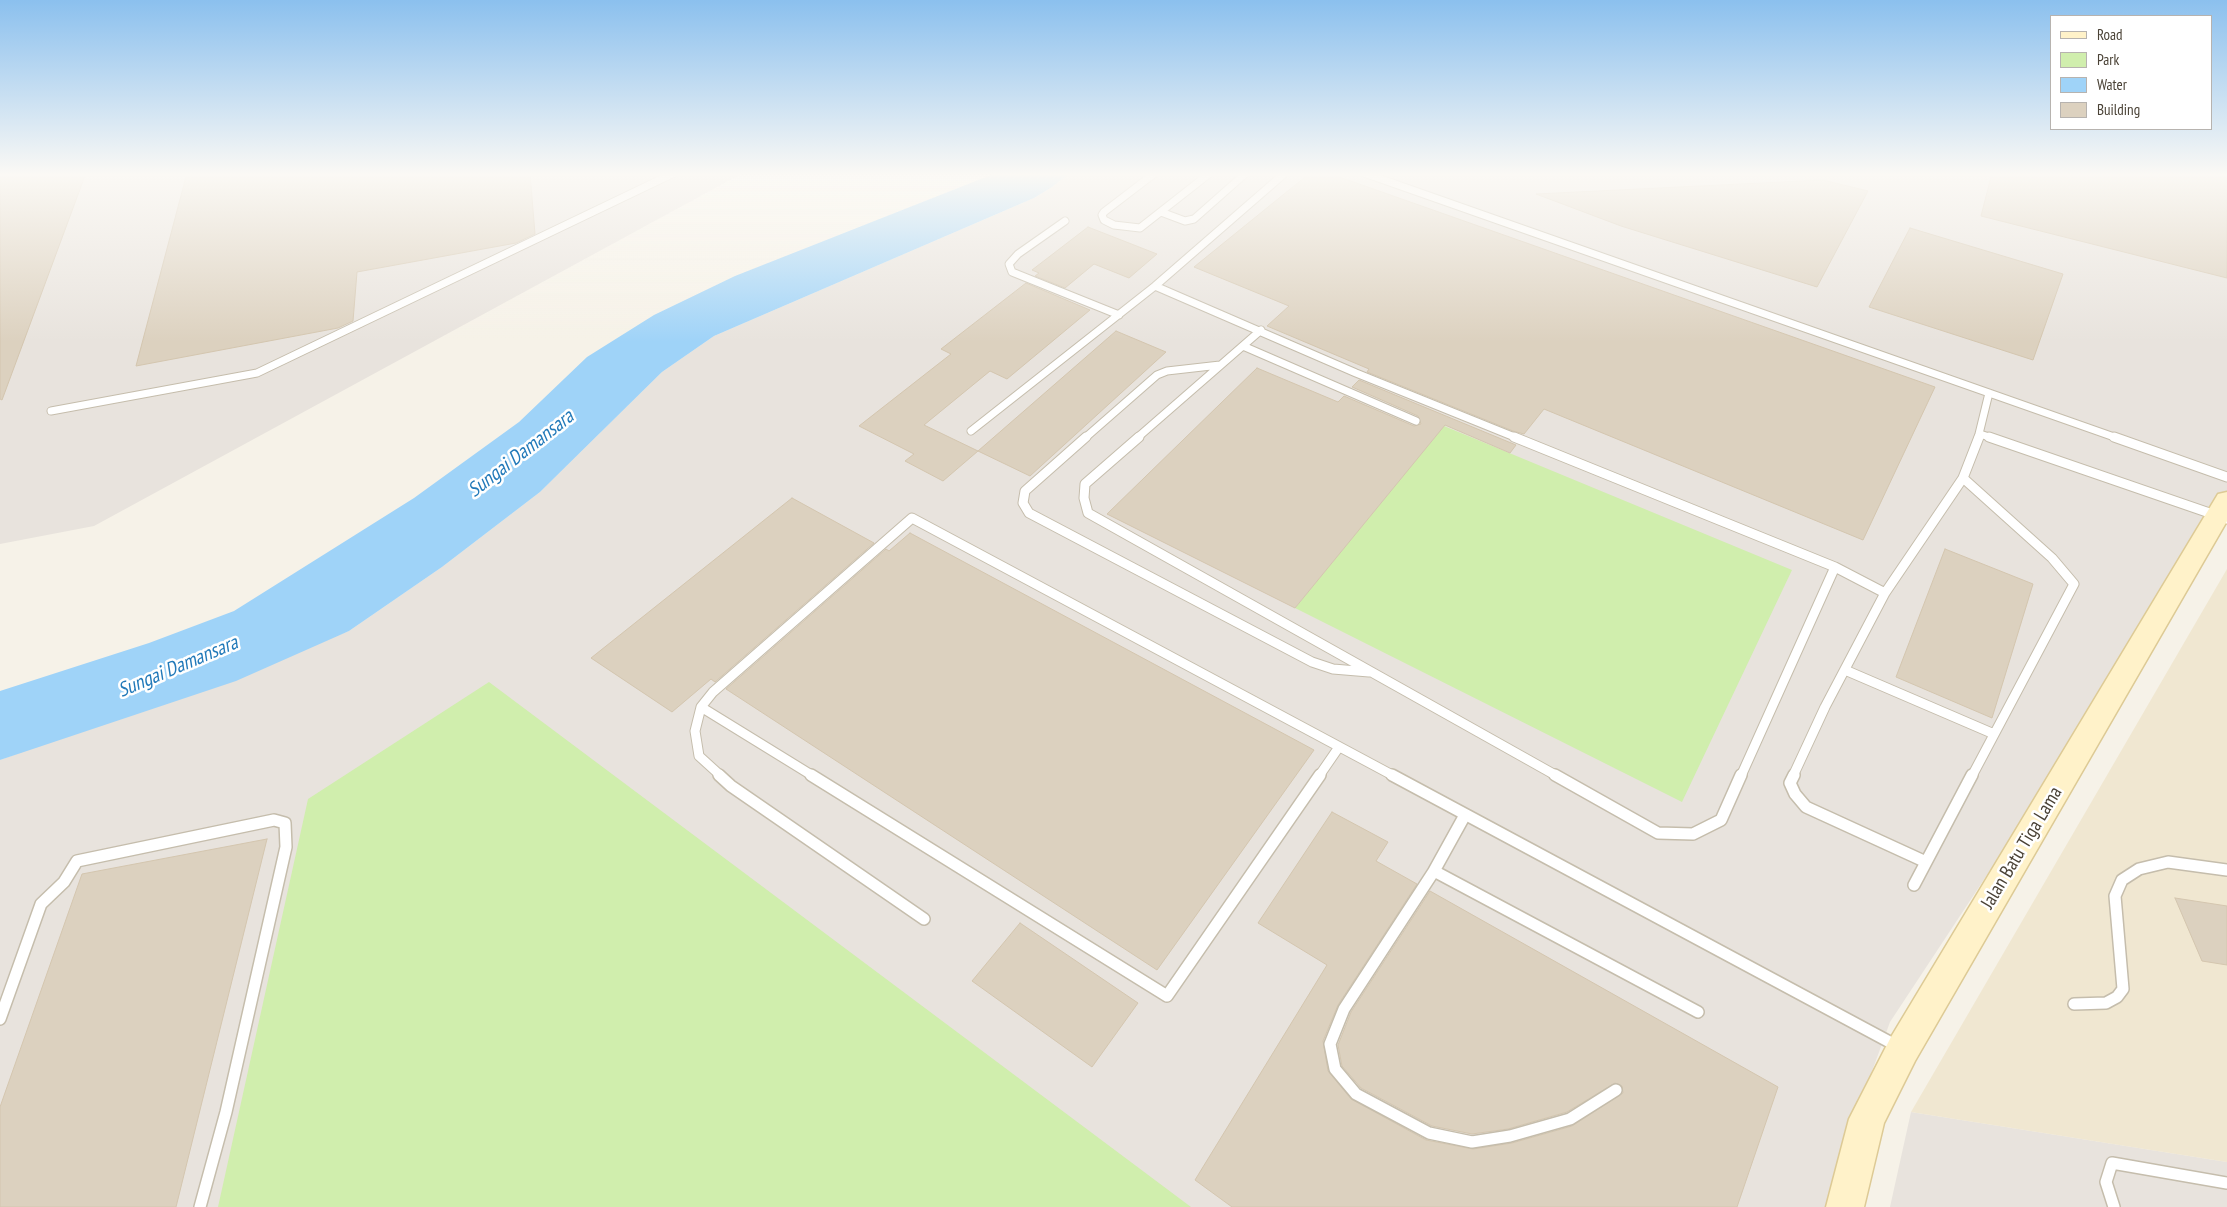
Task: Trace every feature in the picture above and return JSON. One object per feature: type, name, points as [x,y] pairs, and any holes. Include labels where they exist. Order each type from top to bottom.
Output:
[{"type":"main road","name":"Jalan Batu Tiga Lama","points":[[1845,1207],[1867,1119],[1903,1049],[2224,512]]},
{"type":"lane","points":[[51,411],[256,373],[286,361],[558,229]]},
{"type":"lane","points":[[1053,229],[1018,254],[1010,264],[1012,272],[1119,315]]},
{"type":"lane","points":[[971,432],[1155,286],[1220,229]]},
{"type":"lane","points":[[1524,229],[2227,477]]},
{"type":"lane","points":[[1155,286],[1261,330],[1356,373],[1835,567],[1885,593]]},
{"type":"lane","points":[[1261,330],[1085,484],[1084,498],[1088,513],[1658,833],[1693,834],[1721,820],[1835,567]]},
{"type":"lane","points":[[1243,346],[1416,421]]},
{"type":"lane","points":[[1221,365],[1167,370],[1157,375],[1025,491],[1023,503],[1029,513],[1312,662],[1333,670],[1372,672]]},
{"type":"lane","points":[[1926,862],[1806,807],[1795,794],[1790,782],[1824,707],[1885,593],[1963,478],[1980,434],[1989,393]]},
{"type":"lane","points":[[1980,434],[2224,512]]},
{"type":"lane","points":[[1914,885],[2074,584],[2052,558],[1963,478]]},
{"type":"lane","points":[[924,919],[731,786],[699,756],[695,732],[701,707],[713,692],[912,518],[1903,1049]]},
{"type":"lane","points":[[1845,670],[1994,734]]},
{"type":"lane","points":[[701,707],[1167,996],[1339,747]]},
{"type":"lane","points":[[1466,815],[1434,871],[1344,1009],[1330,1044],[1335,1069],[1356,1094],[1429,1132],[1472,1142],[1510,1136],[1570,1119],[1616,1090]]},
{"type":"lane","points":[[0,1018],[41,904],[64,882],[78,861],[274,820],[285,823],[286,847],[226,1112],[200,1207]]},
{"type":"lane","points":[[2074,1004],[2106,1003],[2117,997],[2123,989],[2115,896],[2122,880],[2139,869],[2168,862],[2227,870]]},
{"type":"lane","points":[[1434,871],[1698,1012]]},
{"type":"lane","points":[[2114,1207],[2106,1182],[2112,1163],[2227,1183]]},
{"type":"shaded area","points":[[0,229],[639,229],[94,526],[0,544]]},
{"type":"shaded area","points":[[961,229],[2227,229],[2227,511],[1890,1022],[1860,1104],[1830,1207],[0,1207],[0,760],[349,631],[442,567],[540,492],[662,372],[714,336]]},
{"type":"shaded area","points":[[2227,569],[2227,1162],[1911,1112]]},
{"type":"shaded area","points":[[1911,1112],[2227,1162],[2227,1207],[1890,1207]]},
{"type":"green space","points":[[1444,426],[1792,570],[1682,802],[1295,608]]},
{"type":"green space","points":[[489,682],[1191,1207],[218,1207],[308,799]]},
{"type":"water","name":"Sungai Damansara","points":[[853,229],[961,229],[714,336],[662,372],[540,492],[442,567],[349,631],[236,681],[0,760],[0,691],[149,643],[234,611],[414,498],[519,422],[587,357],[654,315],[735,276]]},
{"type":"building","points":[[0,229],[65,229],[2,400],[0,399]]},
{"type":"building","points":[[172,229],[535,229],[535,234],[516,243],[357,272],[353,321],[338,328],[136,366]]},
{"type":"building","points":[[1085,229],[1094,229],[1157,254],[1129,278],[1094,264],[1065,288],[1035,276],[1039,273],[1032,270]]},
{"type":"building","points":[[1240,229],[1488,229],[1935,387],[1863,540],[1544,409],[1524,434],[1367,372],[1369,369],[1267,326],[1289,306],[1194,267]]},
{"type":"building","points":[[1632,229],[1848,229],[1817,287]]},
{"type":"building","points":[[1909,229],[2063,274],[2033,360],[1869,307]]},
{"type":"building","points":[[2034,229],[2227,229],[2227,278]]},
{"type":"building","points":[[1026,283],[1090,310],[1007,379],[990,371],[924,425],[978,451],[943,481],[905,461],[914,454],[859,426],[951,354],[941,349]]},
{"type":"building","points":[[1116,331],[1166,352],[1030,476],[978,451]]},
{"type":"building","points":[[1257,368],[1338,402],[1344,396],[1414,426],[1421,424],[1418,416],[1352,387],[1359,380],[1516,445],[1510,453],[1445,425],[1295,608],[1107,514]]},
{"type":"building","points":[[792,498],[874,543],[715,682],[711,679],[672,712],[591,658]]},
{"type":"building","points":[[910,533],[1314,750],[1157,970],[726,689],[886,549],[889,551]]},
{"type":"building","points":[[1945,549],[2033,584],[1992,718],[1896,677]]},
{"type":"building","points":[[1332,812],[1388,842],[1376,861],[1417,884],[1338,1005],[1323,1041],[1328,1071],[1351,1099],[1426,1140],[1473,1149],[1512,1143],[1572,1126],[1623,1093],[1622,1086],[1615,1083],[1567,1112],[1508,1129],[1472,1134],[1432,1126],[1361,1088],[1342,1066],[1338,1045],[1351,1012],[1430,891],[1778,1087],[1737,1207],[1232,1207],[1195,1180],[1327,965],[1258,923]]},
{"type":"building","points":[[267,839],[176,1207],[0,1207],[0,1107],[82,874]]},
{"type":"building","points":[[2175,898],[2227,906],[2227,965],[2202,961]]},
{"type":"building","points":[[1020,923],[1138,1003],[1092,1067],[972,981]]}]
